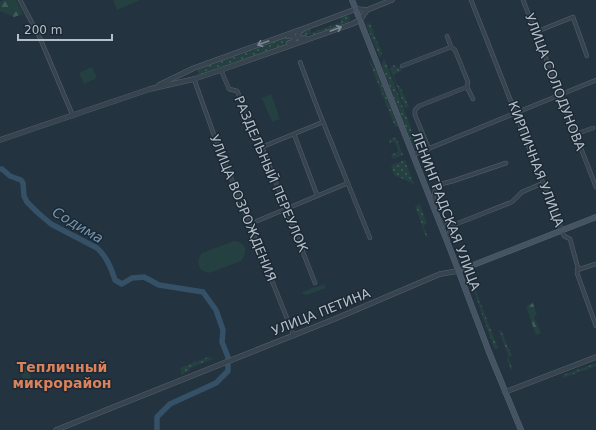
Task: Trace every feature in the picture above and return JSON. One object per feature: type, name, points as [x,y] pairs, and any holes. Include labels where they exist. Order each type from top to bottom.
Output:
[{"type":"main road","name":"ЛЕНИНГРАДСКАЯ УЛИЦА","points":[[352,0],[447,241],[486,346],[521,430]]},
{"type":"main road","name":"УЛИЦА ПЕТИНА","points":[[458,270],[596,217]]},
{"type":"street","points":[[20,0],[40,38],[73,116]]},
{"type":"street","points":[[1,140],[150,89],[194,68],[356,9],[367,10],[392,0]]},
{"type":"street","name":"КИРПИЧНАЯ УЛИЦА","points":[[471,0],[564,236],[570,239],[578,268],[577,273],[596,326]]},
{"type":"street","name":"УЛИЦА СОЛОДУНОВА","points":[[523,0],[596,187]]},
{"type":"street","points":[[150,89],[194,79],[312,38],[360,20],[367,10]]},
{"type":"street","points":[[536,32],[573,17],[587,56]]},
{"type":"street","points":[[305,28],[299,32],[298,37],[302,39],[310,36],[312,38]]},
{"type":"street","points":[[280,37],[282,38],[291,35],[294,37],[293,42],[287,44],[286,47]]},
{"type":"street","points":[[447,36],[451,47],[455,50],[468,82],[467,87],[473,99]]},
{"type":"street","points":[[402,66],[451,47]]},
{"type":"street","points":[[300,62],[322,122],[370,238]]},
{"type":"street","points":[[194,68],[192,74],[194,79]]},
{"type":"street","name":"РАЗДЕЛЬНЫЙ ПЕРЕУЛОК","points":[[221,70],[229,89],[237,91],[262,147],[315,283]]},
{"type":"street","name":"УЛИЦА ВОЗРОЖДЕНИЯ","points":[[194,79],[217,142],[294,336]]},
{"type":"street","points":[[413,156],[596,80]]},
{"type":"street","points":[[429,150],[415,115],[415,110],[419,106],[467,87]]},
{"type":"street","points":[[262,147],[322,122]]},
{"type":"street","points":[[576,134],[593,128]]},
{"type":"street","points":[[294,134],[317,195]]},
{"type":"street","points":[[433,205],[434,194],[438,185],[506,163]]},
{"type":"street","points":[[257,221],[285,208],[348,183]]},
{"type":"street","points":[[438,219],[442,223],[451,226],[512,202],[522,192],[543,183]]},
{"type":"street","points":[[447,241],[451,226]]},
{"type":"street","points":[[578,270],[596,264]]},
{"type":"street","name":"УЛИЦА ПЕТИНА","points":[[56,430],[294,336],[434,276],[458,270]]},
{"type":"street","points":[[505,392],[596,357]]},
{"type":"green space","points":[[3,0],[16,0],[23,14],[14,17],[0,11],[0,2]]},
{"type":"green space","points":[[113,0],[140,0],[117,10]]},
{"type":"green space","points":[[346,15],[350,17],[349,22],[313,35],[311,34],[303,37],[300,36],[300,32],[309,28],[311,33],[341,22],[340,16]]},
{"type":"green space","points":[[370,23],[382,53],[380,58],[366,24]]},
{"type":"green space","points":[[290,36],[293,37],[292,41],[286,43],[284,46],[200,75],[198,73],[199,69],[279,38],[281,39]]},
{"type":"green space","points":[[384,58],[418,146],[414,148],[382,66]]},
{"type":"green space","points":[[369,61],[375,68],[398,126],[395,127]]},
{"type":"green space","points":[[394,65],[401,68],[402,71],[393,74],[409,107],[405,108],[390,68]]},
{"type":"green space","points":[[92,67],[97,78],[84,84],[79,73]]},
{"type":"green space","points":[[271,94],[280,119],[272,122],[262,98]]},
{"type":"green space","points":[[396,137],[403,155],[393,159],[391,155],[399,151],[394,141],[390,143],[389,140]]},
{"type":"green space","points":[[405,160],[414,184],[394,175],[391,165]]},
{"type":"green space","points":[[420,204],[427,224],[423,225],[428,237],[426,237],[415,206]]},
{"type":"green space","points":[[234,241],[244,245],[245,254],[241,261],[209,273],[200,268],[198,263],[202,253]]},
{"type":"green space","points":[[470,280],[472,281],[498,348],[496,349],[494,348]]},
{"type":"green space","points":[[324,284],[326,288],[307,295],[303,294],[302,292]]},
{"type":"green space","points":[[533,303],[537,315],[534,317],[541,333],[536,335],[526,306]]},
{"type":"green space","points":[[501,330],[512,356],[508,357],[513,369],[511,370],[507,359],[508,355],[499,331]]},
{"type":"green space","points":[[208,357],[213,359],[190,368],[189,371],[182,374],[180,368]]},
{"type":"green space","points":[[596,363],[596,366],[563,378],[563,375]]},
{"type":"green space","points":[[26,364],[35,389],[27,391],[19,367]]},
{"type":"waterway","name":"Содима","points":[[0,169],[10,176],[21,180],[23,183],[24,196],[27,202],[51,224],[97,248],[106,259],[115,280],[122,284],[132,278],[144,277],[159,285],[203,292],[216,310],[223,330],[222,342],[228,357],[228,371],[216,383],[170,404],[157,417],[157,430]]},
{"type":"district","name":"Тепличный микрорайон","points":[[62,376]]}]
